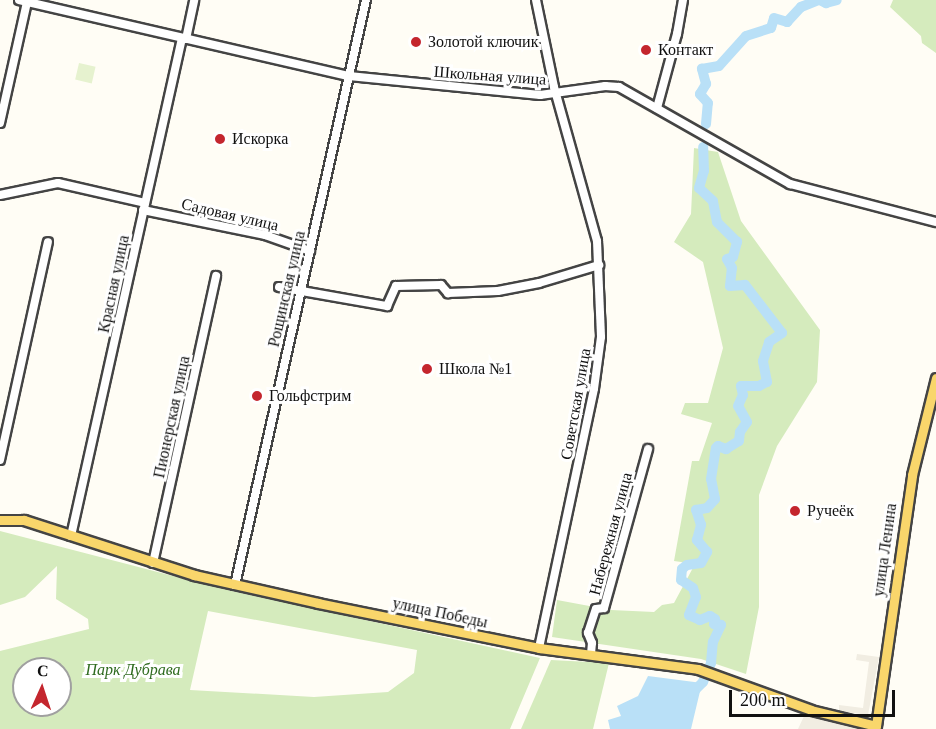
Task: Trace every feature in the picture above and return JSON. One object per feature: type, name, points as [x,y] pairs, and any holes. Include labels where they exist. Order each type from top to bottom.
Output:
[{"type":"main road","name":"улица Ленина","points":[[876,728],[912,475],[936,378]]},
{"type":"main road","name":"улица Победы","points":[[0,520],[24,520],[153,563],[235,585],[539,648],[698,669],[811,711],[876,728]]},
{"type":"street","name":"Красная улица","points":[[71,536],[134,260],[144,206],[194,0]]},
{"type":"street","name":"Рощинская улица","points":[[235,585],[366,0]]},
{"type":"street","name":"Советская улица","points":[[536,0],[556,94],[597,241],[599,265],[599,363],[539,648]]},
{"type":"street","points":[[657,108],[677,34],[683,0]]},
{"type":"street","name":"Школьная улица","points":[[23,1],[349,76],[523,94],[556,94],[613,86],[625,89],[790,184],[936,222]]},
{"type":"street","points":[[0,123],[23,1]]},
{"type":"street","name":"Садовая улица","points":[[0,195],[58,183],[265,235],[310,251]]},
{"type":"street","points":[[0,460],[48,242]]},
{"type":"street","points":[[279,286],[387,306],[396,286],[441,285],[448,293],[498,291],[539,284],[599,265]]},
{"type":"street","name":"Пионерская улица","points":[[153,563],[216,276]]},
{"type":"street","name":"Набережная улица","points":[[591,654],[592,643],[588,633],[596,609],[604,608],[648,449]]},
{"type":"green space","points":[[893,0],[936,0],[936,53],[922,43],[921,36],[890,7]]},
{"type":"green space","points":[[79,63],[96,67],[92,83],[75,80]]},
{"type":"green space","points":[[694,148],[718,152],[741,221],[820,330],[817,382],[777,446],[759,495],[759,607],[746,674],[701,659],[552,637],[557,600],[611,610],[654,612],[662,605],[674,603],[695,564],[674,561],[692,461],[699,461],[712,423],[681,414],[685,403],[708,403],[723,348],[703,262],[674,242],[691,214]]},
{"type":"green space","name":"Парк Дубрава","points":[[0,531],[223,589],[540,658],[510,729],[0,729],[0,651],[89,629],[88,619],[56,599],[57,566],[25,597],[0,605]],"holes":[[[208,611],[417,650],[414,673],[388,692],[314,697],[190,690]]]},
{"type":"green space","points":[[551,660],[609,663],[593,729],[521,729]]},
{"type":"shaded area","points":[[857,654],[879,657],[868,715],[839,711],[839,705],[863,708],[869,662],[856,660]]},
{"type":"shaded area","points":[[805,714],[858,729],[798,729]]},
{"type":"water","points":[[648,676],[702,683],[691,729],[610,729],[608,720],[621,716],[617,706],[638,696]]},
{"type":"waterway","points":[[706,124],[708,103],[700,94],[706,84],[702,69],[719,66],[746,36],[771,28],[774,18],[787,22],[801,7],[818,0]]},
{"type":"waterway","points":[[820,0],[826,3],[837,0]]},
{"type":"waterway","points":[[691,694],[703,682],[711,663],[713,642],[721,625],[714,624],[715,619],[710,616],[700,620],[689,615],[696,597],[693,588],[681,580],[682,569],[687,565],[701,563],[707,552],[697,540],[701,525],[696,510],[707,508],[715,499],[711,479],[716,448],[718,446],[726,449],[739,441],[740,432],[747,422],[738,406],[743,395],[741,386],[759,386],[767,382],[763,361],[769,342],[782,333],[745,285],[730,286],[732,268],[727,259],[733,257],[737,242],[717,222],[713,201],[699,188],[704,171],[703,147]]},
{"type":"place","name":"Золотой ключик","points":[[416,42]]},
{"type":"place","name":"Контакт","points":[[646,50]]},
{"type":"place","name":"Искорка","points":[[220,139]]},
{"type":"place","name":"Школа №1","points":[[427,369]]},
{"type":"place","name":"Гольфстрим","points":[[257,396]]},
{"type":"place","name":"Ручеёк","points":[[795,511]]}]
